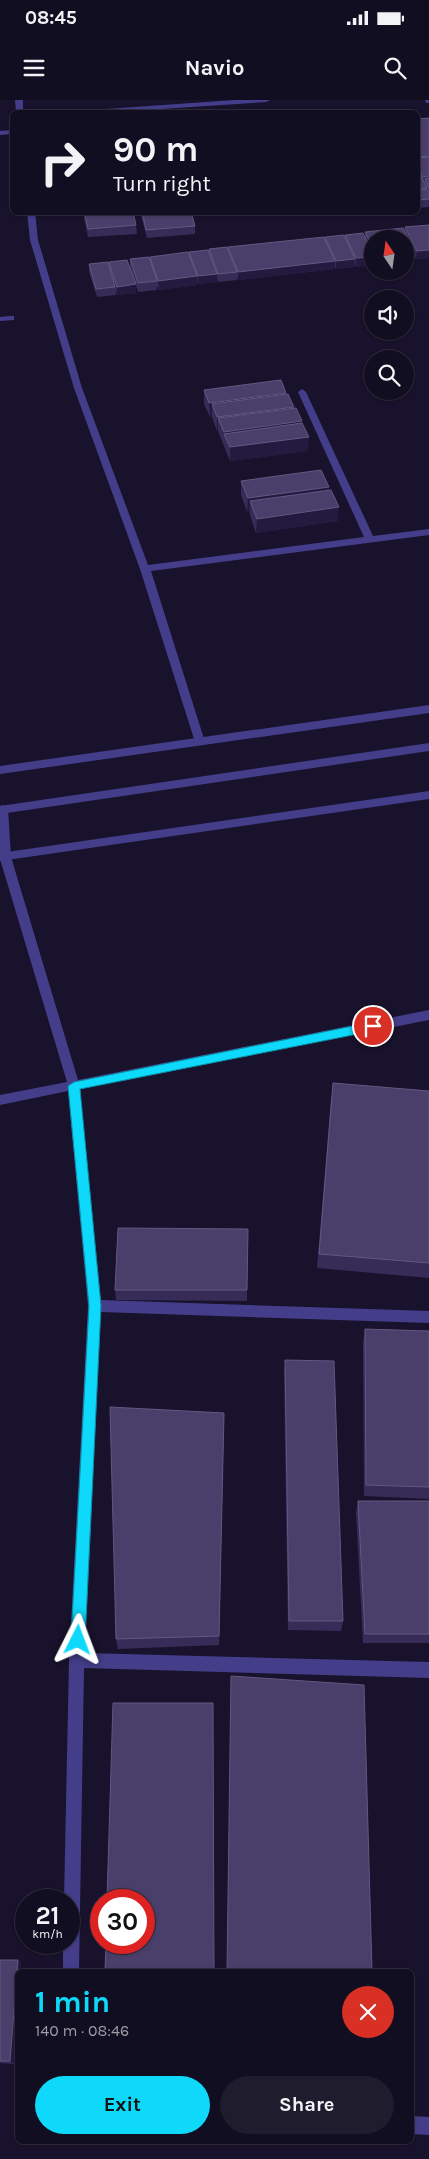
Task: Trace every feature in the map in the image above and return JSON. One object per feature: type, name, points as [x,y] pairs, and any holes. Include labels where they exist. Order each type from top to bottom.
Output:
[{"type":"street","points":[[115,110],[209,102],[266,100]]},
{"type":"street","points":[[31,215],[34,240],[78,388],[145,569],[200,742]]},
{"type":"street","points":[[0,319],[11,318]]},
{"type":"street","points":[[302,392],[370,540]]},
{"type":"street","points":[[145,569],[429,532]]},
{"type":"street","points":[[0,770],[429,709]]},
{"type":"street","points":[[71,1969],[77,1660],[95,1306],[74,1086],[2,857],[1,810],[429,748]]},
{"type":"street","points":[[2,857],[429,795]]},
{"type":"street","points":[[0,1100],[429,1015]]},
{"type":"street","points":[[95,1306],[429,1317]]},
{"type":"street","points":[[77,1660],[429,1670]]},
{"type":"street","points":[[414,2125],[429,2126]]},
{"type":"building","points":[[429,118],[429,156],[420,157],[420,119]]},
{"type":"building","points":[[429,157],[429,176],[422,177],[420,158]]},
{"type":"building","points":[[420,174],[427,188],[420,188]]},
{"type":"building","points":[[429,178],[429,189],[425,179]]},
{"type":"building","points":[[427,189],[429,199],[420,200],[420,190]]},
{"type":"building","points":[[85,215],[134,215],[136,225],[88,229]]},
{"type":"building","points":[[143,215],[192,215],[195,226],[146,230]]},
{"type":"building","points":[[429,225],[429,250],[417,251],[414,245],[414,230],[406,230],[405,227]]},
{"type":"building","points":[[403,228],[404,230],[384,230]]},
{"type":"building","points":[[363,233],[364,258],[356,258],[345,235]]},
{"type":"building","points":[[344,235],[355,259],[336,261],[325,237]]},
{"type":"building","points":[[324,237],[335,261],[238,272],[228,247]]},
{"type":"building","points":[[227,247],[237,272],[218,274],[209,249]]},
{"type":"building","points":[[208,250],[217,274],[198,276],[189,252]]},
{"type":"building","points":[[188,252],[197,276],[158,281],[150,257]]},
{"type":"building","points":[[149,257],[157,281],[138,283],[130,259]]},
{"type":"building","points":[[127,260],[136,284],[117,287],[109,262]]},
{"type":"building","points":[[108,262],[115,287],[96,289],[89,264]]},
{"type":"building","points":[[281,380],[286,393],[209,403],[204,390]]},
{"type":"building","points":[[288,394],[294,407],[217,417],[212,404]]},
{"type":"building","points":[[296,408],[302,421],[224,432],[218,418]]},
{"type":"building","points":[[302,423],[309,437],[230,447],[224,434]]},
{"type":"building","points":[[321,470],[329,487],[248,498],[241,481]]},
{"type":"building","points":[[331,490],[339,507],[257,519],[250,501]]},
{"type":"building","points":[[333,1083],[429,1091],[429,1263],[319,1254]]},
{"type":"building","points":[[118,1228],[248,1229],[247,1290],[115,1290]]},
{"type":"building","points":[[365,1329],[429,1331],[429,1487],[366,1485]]},
{"type":"building","points":[[285,1360],[334,1361],[343,1621],[289,1621]]},
{"type":"building","points":[[110,1407],[224,1413],[219,1636],[116,1639]]},
{"type":"building","points":[[358,1501],[429,1501],[429,1634],[365,1634]]},
{"type":"building","points":[[231,1676],[364,1685],[372,1969],[227,1969]]},
{"type":"building","points":[[113,1703],[213,1703],[214,1969],[105,1969],[106,1954],[155,1954],[155,1889],[107,1889]]},
{"type":"building","points":[[0,1960],[18,1960],[17,1969],[15,1969],[15,1998],[10,2061],[0,2061]]},
{"type":"route","points":[[78,1640],[95,1306],[74,1086],[373,1026]]}]
